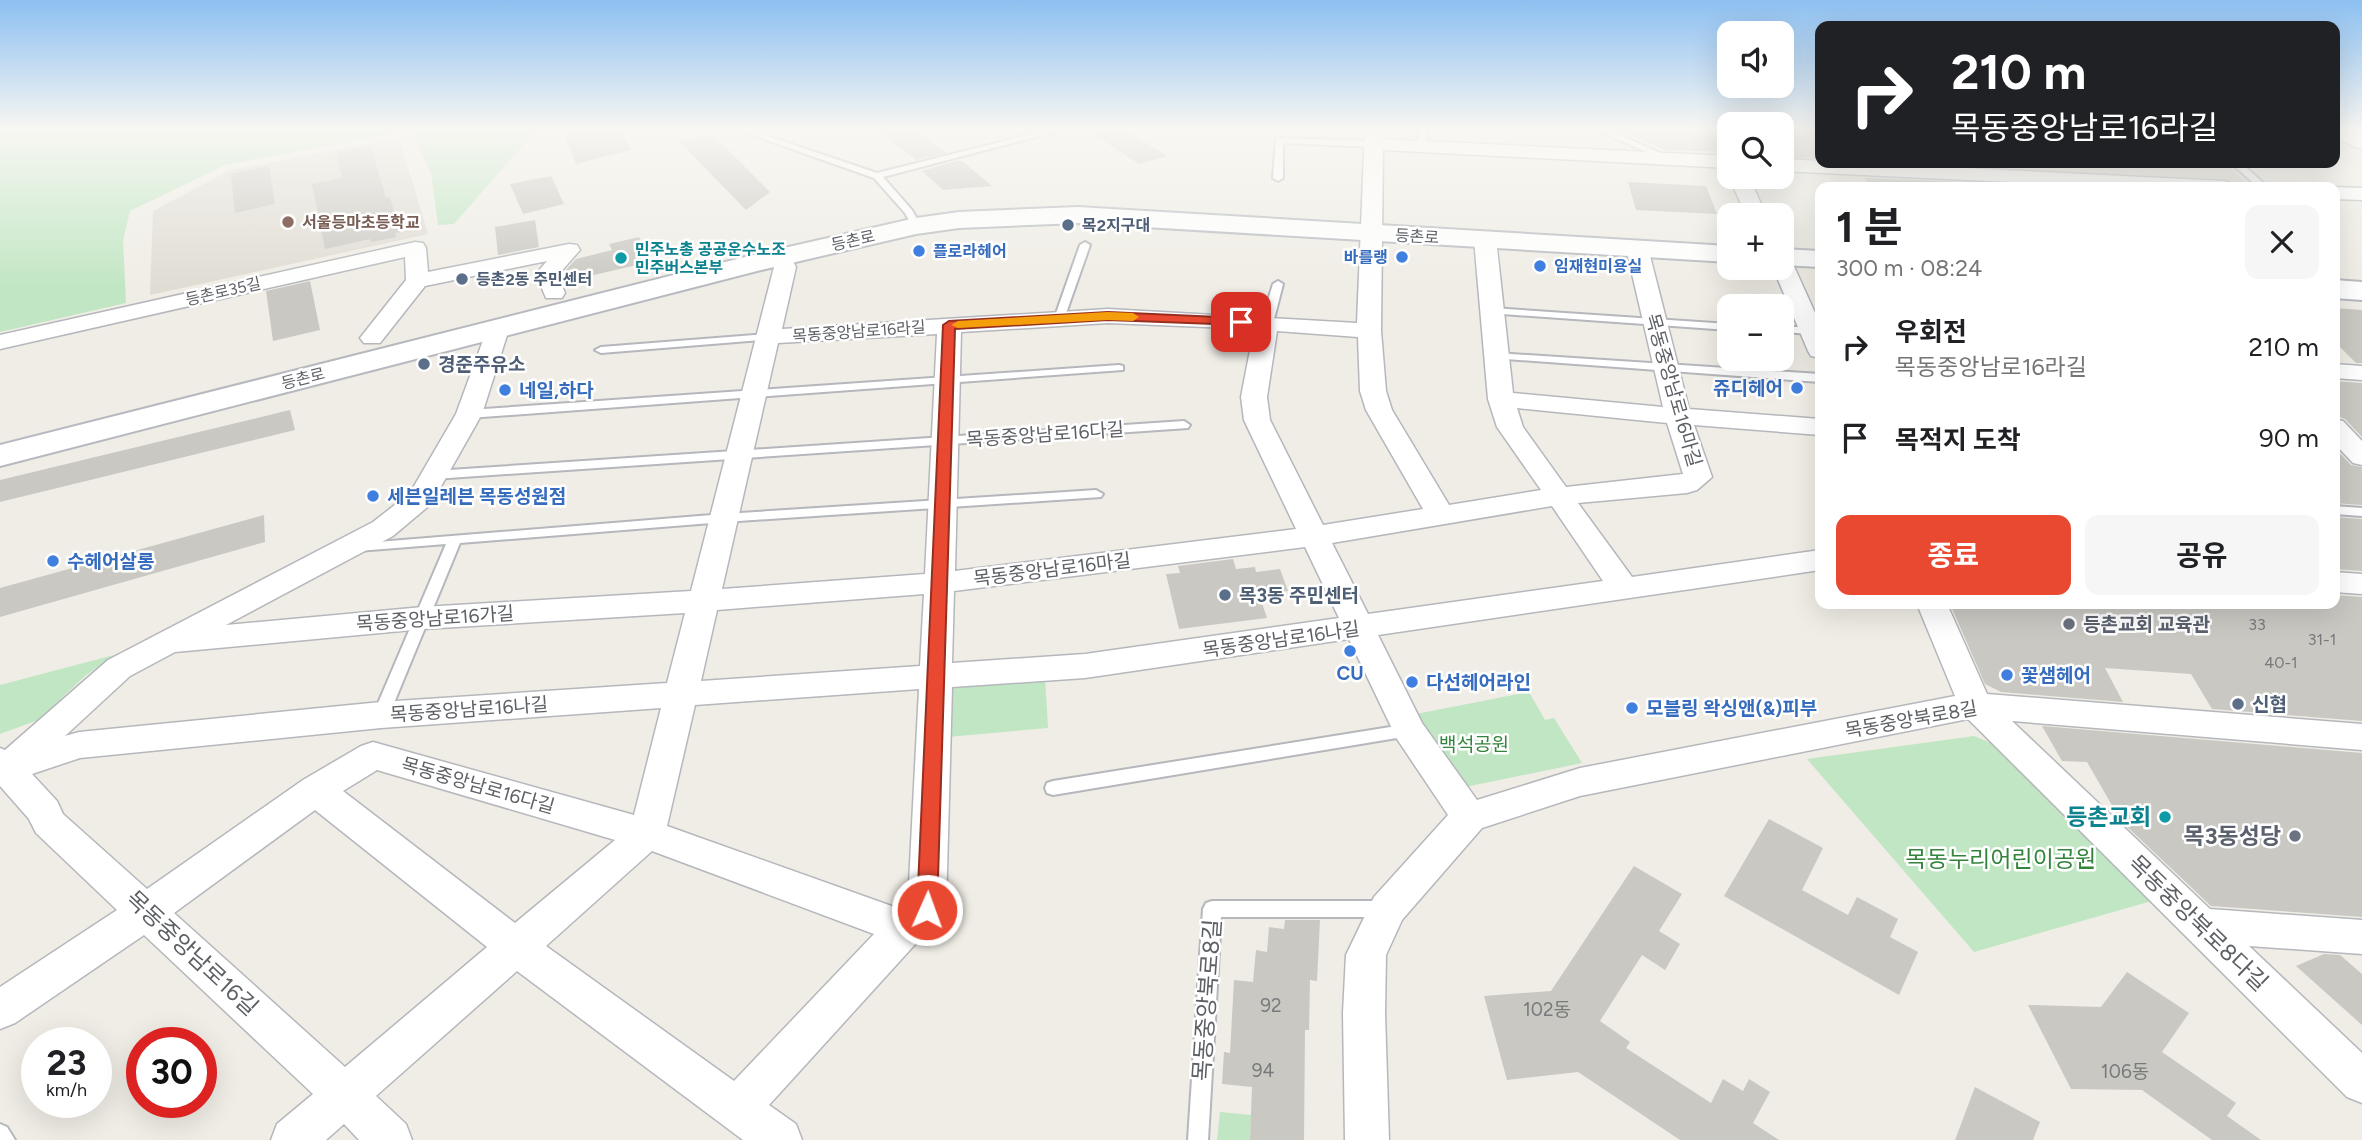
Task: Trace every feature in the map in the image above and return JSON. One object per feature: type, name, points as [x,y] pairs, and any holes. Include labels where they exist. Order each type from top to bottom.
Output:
[{"type":"main road","name":"등촌로","points":[[0,432],[760,242],[912,219],[1078,215],[1717,238]]},
{"type":"main road","name":"등촌로","points":[[0,456],[780,257],[912,219]]},
{"type":"main road","name":"등촌로","points":[[1370,225],[1485,239],[1717,253]]},
{"type":"main road","points":[[1794,242],[1815,243]]},
{"type":"main road","points":[[1794,258],[1815,259]]},
{"type":"main road","points":[[2340,273],[2362,275]]},
{"type":"main road","points":[[2340,289],[2362,291]]},
{"type":"street","points":[[1372,182],[1369,331],[1373,391],[1378,410],[1441,516]]},
{"type":"street","points":[[2340,193],[2362,194]]},
{"type":"street","points":[[1485,239],[1501,399],[1510,426],[1623,587]]},
{"type":"street","name":"등촌로35길","points":[[0,342],[415,248],[417,281]]},
{"type":"street","name":"목동중앙남로16마길","points":[[704,601],[939,583],[1316,536],[1560,496],[1694,482],[1698,477],[1678,416],[1637,248]]},
{"type":"street","points":[[372,338],[417,281],[569,250],[547,274],[554,293]]},
{"type":"street","points":[[293,1140],[647,834],[785,267],[780,257]]},
{"type":"street","points":[[1789,280],[1815,337]]},
{"type":"street","name":"목동중앙남로16라길","points":[[768,338],[1108,316],[1267,323],[1369,331]]},
{"type":"street","points":[[1267,323],[1254,397],[1257,420],[1409,730],[1469,817],[1388,909],[1366,955],[1364,1013],[1367,1140]]},
{"type":"street","points":[[738,1108],[905,928],[927,910],[949,325]]},
{"type":"street","name":"목동중앙남로16가길","points":[[2,768],[118,668],[383,528],[421,498],[469,414],[497,329]]},
{"type":"street","points":[[2340,371],[2362,373]]},
{"type":"street","points":[[1501,399],[1815,427]]},
{"type":"street","points":[[2340,434],[2362,459]]},
{"type":"street","points":[[2340,459],[2362,459]]},
{"type":"street","name":"목동중앙남로16나길","points":[[2,768],[79,745],[381,715],[1085,666],[1815,560]]},
{"type":"street","points":[[2340,582],[2362,584]]},
{"type":"street","name":"목동중앙남로16가길","points":[[166,642],[423,618],[704,601]]},
{"type":"street","points":[[1934,609],[1975,705]]},
{"type":"street","name":"목동중앙북로8길","points":[[1469,817],[1580,782],[1975,705],[2362,737]]},
{"type":"street","name":"목동중앙북로8다길","points":[[1975,705],[2362,1082]]},
{"type":"street","name":"목동중앙남로16다길","points":[[0,1010],[373,754],[647,834],[905,928]]},
{"type":"street","name":"목동중앙남로16길","points":[[2,768],[44,811],[49,823],[345,1095],[390,1140]]},
{"type":"street","points":[[317,790],[516,947],[780,1140]]},
{"type":"street","points":[[2200,925],[2362,937]]},
{"type":"lane","points":[[882,182],[912,219]]},
{"type":"lane","points":[[1059,319],[1085,245]]},
{"type":"lane","points":[[1267,323],[1278,284]]},
{"type":"lane","points":[[1492,311],[1717,327]]},
{"type":"lane","points":[[1794,333],[1815,339]]},
{"type":"lane","points":[[601,350],[768,338]]},
{"type":"lane","points":[[1496,356],[1815,378]]},
{"type":"lane","points":[[469,414],[1119,368]]},
{"type":"lane","name":"목동중앙남로16다길","points":[[740,454],[1184,425]]},
{"type":"lane","points":[[434,475],[740,454]]},
{"type":"lane","points":[[724,518],[1096,494]]},
{"type":"lane","points":[[2340,510],[2362,512]]},
{"type":"lane","name":"목동중앙남로16가길","points":[[347,548],[724,518]]},
{"type":"lane","points":[[381,715],[455,540]]},
{"type":"lane","points":[[1053,788],[1409,730]]},
{"type":"lane","name":"목동중앙북로8길","points":[[1198,1140],[1212,909],[1388,909]]},
{"type":"lane","points":[[0,1134],[5,1140]]},
{"type":"shaded area","name":"서울등마초등학교","points":[[207,182],[412,182],[428,234],[150,295],[153,211]]},
{"type":"green space","points":[[0,182],[189,182],[130,211],[123,241],[126,303],[0,332]]},
{"type":"green space","points":[[432,182],[491,182],[454,224],[438,225]]},
{"type":"green space","points":[[114,655],[85,676],[38,720],[0,734],[0,685]]},
{"type":"green space","points":[[1045,676],[1048,728],[947,737],[948,684]]},
{"type":"green space","name":"백석공원","points":[[1529,692],[1545,720],[1554,718],[1582,763],[1460,788],[1411,715]]},
{"type":"green space","name":"목동누리어린이공원","points":[[1974,736],[2001,747],[2155,900],[1974,952],[1807,759]]},
{"type":"green space","points":[[1220,1112],[1251,1115],[1250,1140],[1217,1140]]},
{"type":"building","points":[[232,182],[272,182],[275,204],[235,213]]},
{"type":"building","points":[[381,182],[386,198],[390,197],[400,232],[395,233],[396,237],[371,242],[370,239],[325,249],[312,184]]},
{"type":"building","points":[[554,182],[564,204],[523,214],[510,184]]},
{"type":"building","points":[[719,182],[760,182],[770,192],[746,210]]},
{"type":"building","points":[[934,182],[987,182],[992,186],[943,190]]},
{"type":"building","points":[[1628,182],[1706,186],[1717,214],[1636,210]]},
{"type":"building","points":[[535,220],[539,247],[498,255],[495,227]]},
{"type":"building","name":"민주노총 공공운수노조 민주버스본부","points":[[639,237],[650,262],[568,281],[565,271],[576,259],[612,250],[609,244]]},
{"type":"building","points":[[310,281],[320,330],[273,341],[266,291]]},
{"type":"building","points":[[2340,308],[2362,310],[2362,363],[2356,363],[2340,347]]},
{"type":"building","points":[[2340,381],[2362,383],[2362,437],[2340,417]]},
{"type":"building","points":[[290,410],[295,430],[0,502],[0,480]]},
{"type":"building","points":[[2340,453],[2351,465],[2362,467],[2362,505],[2340,503]]},
{"type":"building","points":[[264,515],[265,542],[0,617],[0,588]]},
{"type":"building","points":[[2340,517],[2362,519],[2362,571],[2340,569]]},
{"type":"building","name":"목3동 주민센터","points":[[1233,559],[1236,569],[1255,567],[1256,572],[1280,569],[1288,591],[1278,592],[1280,598],[1261,600],[1267,618],[1179,629],[1166,574],[1180,573],[1178,566]]},
{"type":"building","points":[[2340,595],[2362,597],[2362,721],[2212,709],[2191,674],[2105,668],[2123,702],[2001,692],[1985,684],[1952,609],[2340,609]]},
{"type":"building","points":[[2042,726],[2362,753],[2362,917],[2211,906],[2121,821],[2087,762],[2062,761]]},
{"type":"building","points":[[1769,819],[1823,848],[1802,890],[1848,915],[1857,897],[1898,919],[1890,937],[1918,952],[1899,995],[1724,896]]},
{"type":"building","points":[[1634,866],[1682,894],[1659,931],[1680,944],[1665,970],[1642,955],[1600,1021],[1630,1042],[1626,1048],[1711,1103],[1723,1079],[1743,1091],[1749,1079],[1770,1092],[1753,1123],[1779,1140],[1680,1140],[1578,1072],[1507,1080],[1484,996],[1551,991]]},
{"type":"building","points":[[1285,920],[1320,920],[1317,981],[1310,980],[1309,1030],[1305,1030],[1304,1140],[1250,1140],[1252,1087],[1222,1084],[1224,1052],[1230,1053],[1234,980],[1253,982],[1256,950],[1267,952],[1269,927],[1284,929]]},
{"type":"building","points":[[2324,954],[2340,955],[2362,974],[2362,1025],[2296,966]]},
{"type":"building","points":[[2127,972],[2189,1013],[2162,1052],[2236,1103],[2227,1116],[2261,1140],[2212,1140],[2142,1090],[2071,1089],[2028,1005],[2101,1007]]},
{"type":"building","points":[[1975,1087],[2040,1122],[2033,1140],[1955,1140]]},
{"type":"slow traffic","points":[[958,325],[1108,316],[1133,317]]},
{"type":"place","name":"서울등마초등학교","points":[[288,222]]},
{"type":"place","name":"목2지구대","points":[[1068,225]]},
{"type":"place","name":"플로라헤어","points":[[919,251]]},
{"type":"place","name":"바를랭","points":[[1402,257]]},
{"type":"place","name":"민주노총 공공운수노조 민주버스본부","points":[[621,258]]},
{"type":"place","name":"임재현미용실","points":[[1540,266]]},
{"type":"place","name":"등촌2동 주민센터","points":[[462,279]]},
{"type":"place","name":"경준주유소","points":[[424,364]]},
{"type":"place","name":"쥬디헤어","points":[[1797,388]]},
{"type":"place","name":"네일,하다","points":[[505,390]]},
{"type":"place","name":"세븐일레븐 목동성원점","points":[[373,496]]},
{"type":"place","name":"수헤어살롱","points":[[53,561]]},
{"type":"place","name":"목3동 주민센터","points":[[1225,595]]},
{"type":"place","name":"등촌교회 교육관","points":[[2069,624]]},
{"type":"place","name":"CU","points":[[1350,651]]},
{"type":"place","name":"꽃샘헤어","points":[[2007,675]]},
{"type":"place","name":"다선헤어라인","points":[[1412,682]]},
{"type":"place","name":"신협","points":[[2238,704]]},
{"type":"place","name":"모블링 왁싱앤(&)피부","points":[[1632,708]]},
{"type":"place","name":"등촌교회","points":[[2165,817]]},
{"type":"place","name":"목3동성당","points":[[2295,836]]},
{"type":"route","points":[[927,910],[949,325],[1108,316],[1241,322]]}]
